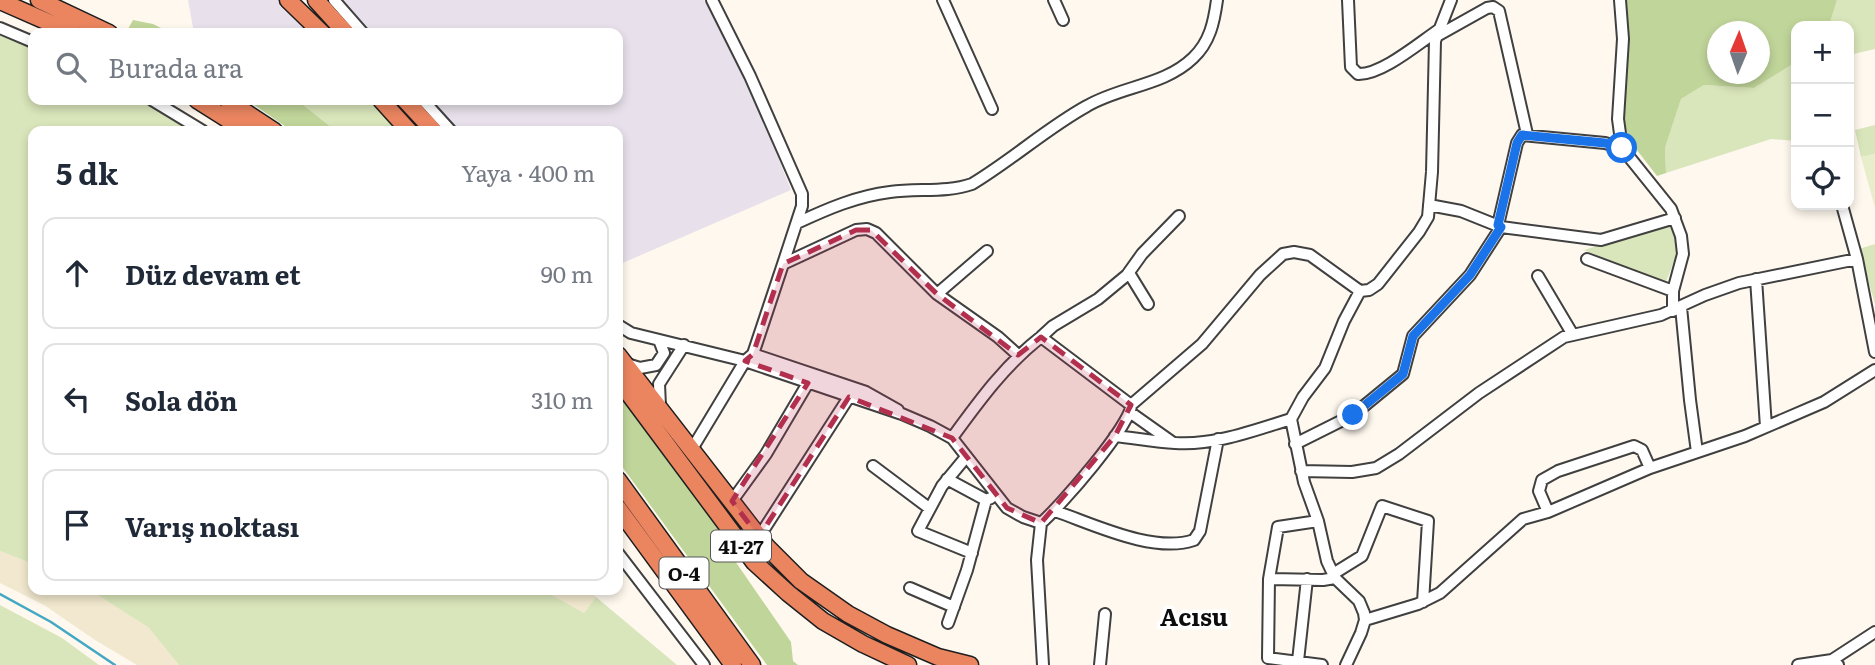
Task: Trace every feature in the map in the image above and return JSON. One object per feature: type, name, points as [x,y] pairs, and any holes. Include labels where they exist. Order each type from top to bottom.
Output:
[{"type":"highway","points":[[39,0],[98,28]]},
{"type":"highway","points":[[288,0],[317,28]]},
{"type":"highway","points":[[316,0],[341,28]]},
{"type":"highway","points":[[0,1],[62,28]]},
{"type":"highway","points":[[205,105],[238,126]]},
{"type":"highway","points":[[235,105],[266,126]]},
{"type":"highway","points":[[385,105],[404,126]]},
{"type":"highway","points":[[410,105],[429,126]]},
{"type":"highway","points":[[623,362],[760,537],[801,581],[848,614],[887,635],[938,657],[970,665]]},
{"type":"highway","name":"41-27","points":[[623,386],[754,562],[823,621],[908,665]]},
{"type":"highway","name":"O-4","points":[[623,487],[752,665]]},
{"type":"highway","name":"O-4","points":[[623,515],[733,665]]},
{"type":"street","points":[[334,0],[359,28]]},
{"type":"street","points":[[692,449],[749,358],[803,199],[800,186],[746,67],[712,0]]},
{"type":"street","points":[[943,0],[992,109]]},
{"type":"street","points":[[1054,0],[1063,20]]},
{"type":"street","points":[[797,223],[870,195],[960,188],[972,184],[1089,104],[1164,77],[1191,60],[1208,39],[1217,0]]},
{"type":"street","points":[[1348,0],[1351,66],[1358,74],[1372,72],[1487,8],[1493,7],[1499,11],[1527,134]]},
{"type":"street","points":[[1043,665],[1037,560],[1041,523],[1055,511],[1115,436],[1131,409],[1202,344],[1260,275],[1283,254],[1294,251],[1310,255],[1360,291],[1369,290],[1382,280],[1424,225],[1429,205],[1439,33],[1451,0]]},
{"type":"street","points":[[1620,0],[1623,39],[1618,118],[1622,148],[1675,218],[1684,248],[1673,291],[1697,452]]},
{"type":"street","points":[[0,29],[28,40]]},
{"type":"street","points":[[160,105],[195,126]]},
{"type":"street","points":[[428,105],[446,126]]},
{"type":"street","points":[[1295,444],[1353,415],[1403,374],[1413,336],[1470,275],[1499,226],[1517,143],[1522,135],[1605,143],[1622,148]]},
{"type":"street","points":[[1429,205],[1461,211],[1499,226],[1601,240],[1675,218]]},
{"type":"street","points":[[1843,210],[1857,259],[1875,352]]},
{"type":"street","points":[[952,438],[1001,373],[1018,355],[1098,299],[1129,272],[1142,254],[1179,216]]},
{"type":"street","points":[[783,264],[856,230],[867,229],[876,233],[937,294],[998,337],[1018,355]]},
{"type":"street","points":[[937,294],[987,251]]},
{"type":"street","points":[[1587,259],[1673,291]]},
{"type":"street","points":[[1301,471],[1352,472],[1376,468],[1559,340],[1677,309],[1720,288],[1857,259]]},
{"type":"street","points":[[1129,272],[1148,304]]},
{"type":"street","points":[[1538,276],[1573,335]]},
{"type":"street","points":[[1756,279],[1766,427]]},
{"type":"street","points":[[1346,665],[1365,620],[1359,601],[1334,576],[1325,554],[1318,521],[1301,471],[1291,419],[1327,363],[1360,291]]},
{"type":"street","points":[[623,329],[660,340],[749,358],[866,392],[892,405],[902,414]]},
{"type":"street","points":[[1041,337],[1174,443]]},
{"type":"street","points":[[623,360],[640,368],[656,365],[664,353],[660,340]]},
{"type":"street","points":[[660,408],[659,384],[684,345]]},
{"type":"street","points":[[749,358],[808,383],[902,414],[952,438],[991,498]]},
{"type":"street","points":[[1365,620],[1423,602],[1440,593],[1518,522],[1530,516],[1548,512],[1650,468],[1766,427],[1824,402],[1875,369]]},
{"type":"street","points":[[732,501],[766,454],[808,383]]},
{"type":"street","points":[[760,537],[849,397]]},
{"type":"street","points":[[1115,436],[1174,443],[1218,439],[1291,419]]},
{"type":"street","points":[[1055,511],[1143,540],[1194,540],[1199,535],[1218,439]]},
{"type":"street","points":[[1548,512],[1539,486],[1542,480],[1558,471],[1634,446],[1642,450],[1650,468]]},
{"type":"street","points":[[966,457],[947,478],[918,531],[972,552]]},
{"type":"street","points":[[873,466],[929,508]]},
{"type":"street","points":[[947,478],[991,498],[1012,512],[1041,523]]},
{"type":"street","points":[[948,623],[991,498]]},
{"type":"street","points":[[1269,579],[1334,576],[1362,556],[1382,506],[1428,521],[1423,602]]},
{"type":"street","points":[[1318,521],[1278,527],[1269,579],[1268,658],[1322,665]]},
{"type":"street","points":[[623,559],[704,665]]},
{"type":"street","points":[[1291,662],[1307,579]]},
{"type":"street","points":[[910,588],[954,607]]},
{"type":"street","points":[[1100,665],[1105,614]]},
{"type":"street","points":[[1798,665],[1835,663],[1875,632]]},
{"type":"highlighted area","points":[[856,230],[871,230],[937,294],[1018,355],[1041,337],[1131,405],[1115,436],[1041,523],[1007,508],[952,438],[849,397],[759,537],[732,501],[808,383],[745,361],[753,354],[783,264]]},
{"type":"shaded area","points":[[188,0],[280,0],[309,28],[193,28]]},
{"type":"shaded area","points":[[342,0],[704,0],[743,69],[791,190],[623,263],[623,126],[453,126],[435,105],[623,105],[623,28],[367,28]]},
{"type":"shaded area","points":[[0,551],[28,562],[28,595],[100,595],[148,627],[179,665],[137,665],[44,605],[0,583]]},
{"type":"shaded area","points":[[552,595],[594,595],[596,597],[584,613]]},
{"type":"green space","points":[[1625,0],[1837,0],[1831,21],[1791,21],[1791,65],[1770,78],[1770,21],[1707,21],[1707,84],[1760,84],[1754,88],[1704,85],[1681,99],[1665,148],[1666,173],[1657,176],[1633,145],[1626,130],[1624,112],[1629,42]]},
{"type":"green space","points":[[1837,0],[1875,0],[1875,49],[1854,54],[1854,21],[1831,21]]},
{"type":"green space","points":[[133,20],[161,28],[129,28]]},
{"type":"green space","points":[[0,33],[28,44],[28,105],[151,105],[187,126],[28,126],[28,562],[0,551]]},
{"type":"green space","points":[[1791,65],[1791,141],[1771,139],[1666,173],[1665,148],[1681,99],[1704,85],[1754,88],[1760,84],[1770,84],[1770,78]]},
{"type":"green space","points":[[254,105],[303,105],[330,126],[285,126]]},
{"type":"green space","points":[[303,105],[378,105],[396,125],[394,126],[330,126]]},
{"type":"green space","points":[[1875,125],[1875,154],[1861,157],[1855,130]]},
{"type":"green space","points":[[1875,154],[1875,208],[1861,157]]},
{"type":"green space","points":[[1671,222],[1679,249],[1665,284],[1584,250]]},
{"type":"green space","points":[[1875,244],[1875,304],[1859,249]]},
{"type":"green space","points":[[623,397],[721,533],[724,545],[791,642],[793,661],[798,665],[767,665],[623,468]]},
{"type":"green space","points":[[98,595],[552,595],[584,613],[596,597],[677,665],[179,665],[148,627]]},
{"type":"green space","points":[[0,605],[62,638],[99,665],[0,665]]},
{"type":"waterway","points":[[0,594],[51,622],[115,665]]},
{"type":"district","name":"Acısu","points":[[1194,615]]},
{"type":"route","points":[[1353,415],[1403,374],[1410,341],[1417,330],[1480,262],[1501,227],[1498,225],[1517,143],[1522,135],[1605,143],[1622,148]]}]
